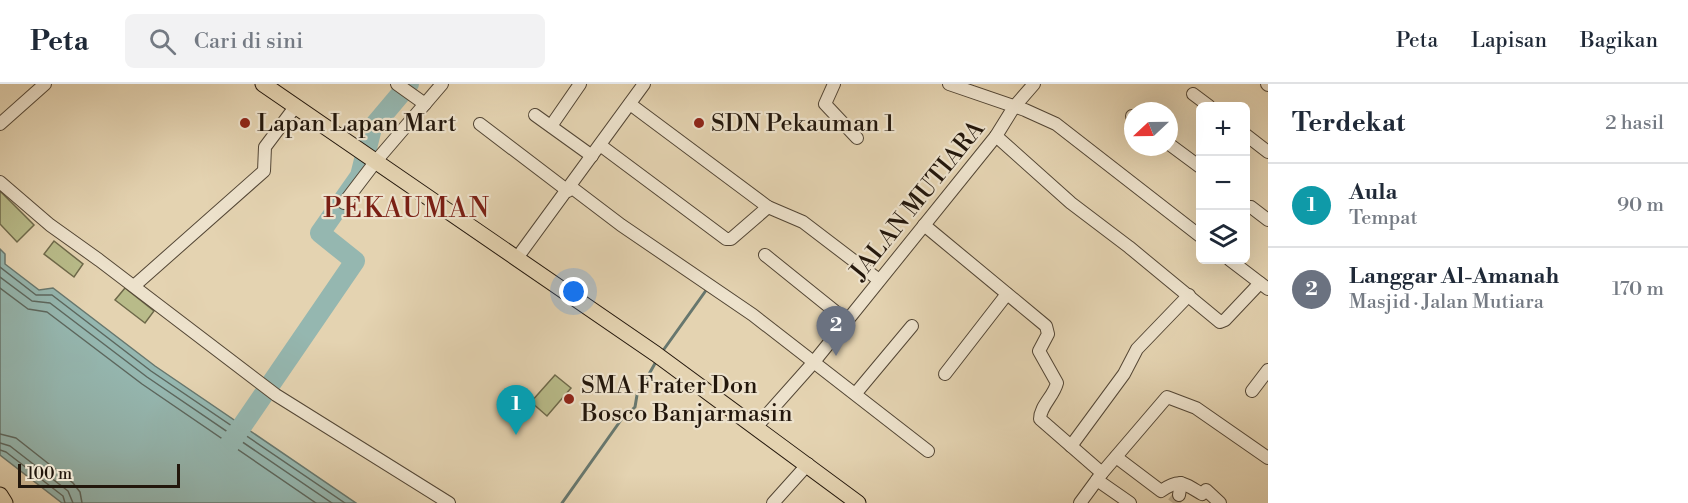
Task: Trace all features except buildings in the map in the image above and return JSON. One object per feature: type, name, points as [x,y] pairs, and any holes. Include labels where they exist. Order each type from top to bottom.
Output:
[{"type":"main road","points":[[263,84],[517,258],[756,426],[858,503]]},
{"type":"main road","points":[[0,495],[5,503]]},
{"type":"street","points":[[0,124],[45,84]]},
{"type":"street","points":[[344,203],[374,159],[442,84]]},
{"type":"street","points":[[550,126],[580,84]]},
{"type":"street","points":[[517,258],[644,84]]},
{"type":"street","points":[[834,84],[825,104],[857,138]]},
{"type":"street","points":[[949,84],[1056,124],[1196,233]]},
{"type":"street","name":"JALAN MUTIARA","points":[[756,426],[815,361],[996,136],[1014,107],[1034,84]]},
{"type":"street","points":[[402,87],[425,104]]},
{"type":"street","points":[[1192,94],[1203,102]]},
{"type":"street","points":[[630,104],[768,207],[803,222],[879,280]]},
{"type":"street","points":[[134,286],[264,171],[265,147],[295,107]]},
{"type":"street","points":[[535,115],[592,156]]},
{"type":"street","points":[[480,124],[815,361],[928,451]]},
{"type":"street","points":[[996,136],[1071,204],[1222,322],[1264,286],[1235,264]]},
{"type":"street","points":[[1250,139],[1268,152]]},
{"type":"street","points":[[600,145],[726,238],[731,239],[768,207]]},
{"type":"street","points":[[1178,151],[1196,164]]},
{"type":"street","points":[[0,182],[50,225],[276,395],[449,503]]},
{"type":"street","points":[[1251,207],[1268,220]]},
{"type":"street","points":[[924,225],[1046,326],[1048,334],[1040,351],[1057,383],[1040,418],[1071,446],[1099,477],[1130,503]]},
{"type":"street","points":[[765,255],[847,321]]},
{"type":"street","points":[[945,374],[1007,294]]},
{"type":"street","points":[[1071,446],[1124,374],[1137,349],[1189,296]]},
{"type":"street","points":[[856,393],[912,326]]},
{"type":"street","points":[[1252,392],[1268,370]]},
{"type":"street","points":[[1080,503],[1162,400],[1168,397],[1196,408],[1268,458]]},
{"type":"street","points":[[1116,457],[1161,491],[1172,483],[1180,489],[1202,494],[1206,490],[1220,503]]},
{"type":"street","points":[[773,503],[808,464]]},
{"type":"green space","points":[[0,191],[34,225],[17,242],[0,224]]},
{"type":"green space","points":[[54,241],[83,264],[74,277],[44,254]]},
{"type":"green space","points":[[125,288],[154,311],[145,323],[115,300]]},
{"type":"green space","points":[[555,375],[571,388],[547,416],[531,402]]},
{"type":"water","points":[[0,249],[5,254],[5,264],[39,290],[53,288],[155,366],[356,503],[62,503],[0,455]]},
{"type":"waterway","points":[[229,445],[355,261],[320,233],[360,176],[372,128],[409,84]]},
{"type":"waterway","points":[[662,352],[707,289]]},
{"type":"waterway","points":[[562,503],[621,420],[635,407],[637,395],[657,360]]},
{"type":"tunnel","points":[[1173,503],[1179,495]]},
{"type":"place","name":"Lapan Lapan Mart","points":[[245,123]]},
{"type":"place","name":"SDN Pekauman 1","points":[[699,123]]},
{"type":"place","name":"Langgar Al-Amanah","points":[[836,356]]},
{"type":"place","name":"SMA Frater Don Bosco Banjarmasin","points":[[569,399]]},
{"type":"place","name":"Aula","points":[[516,435]]},
{"type":"district","name":"PEKAUMAN","points":[[407,208]]}]
